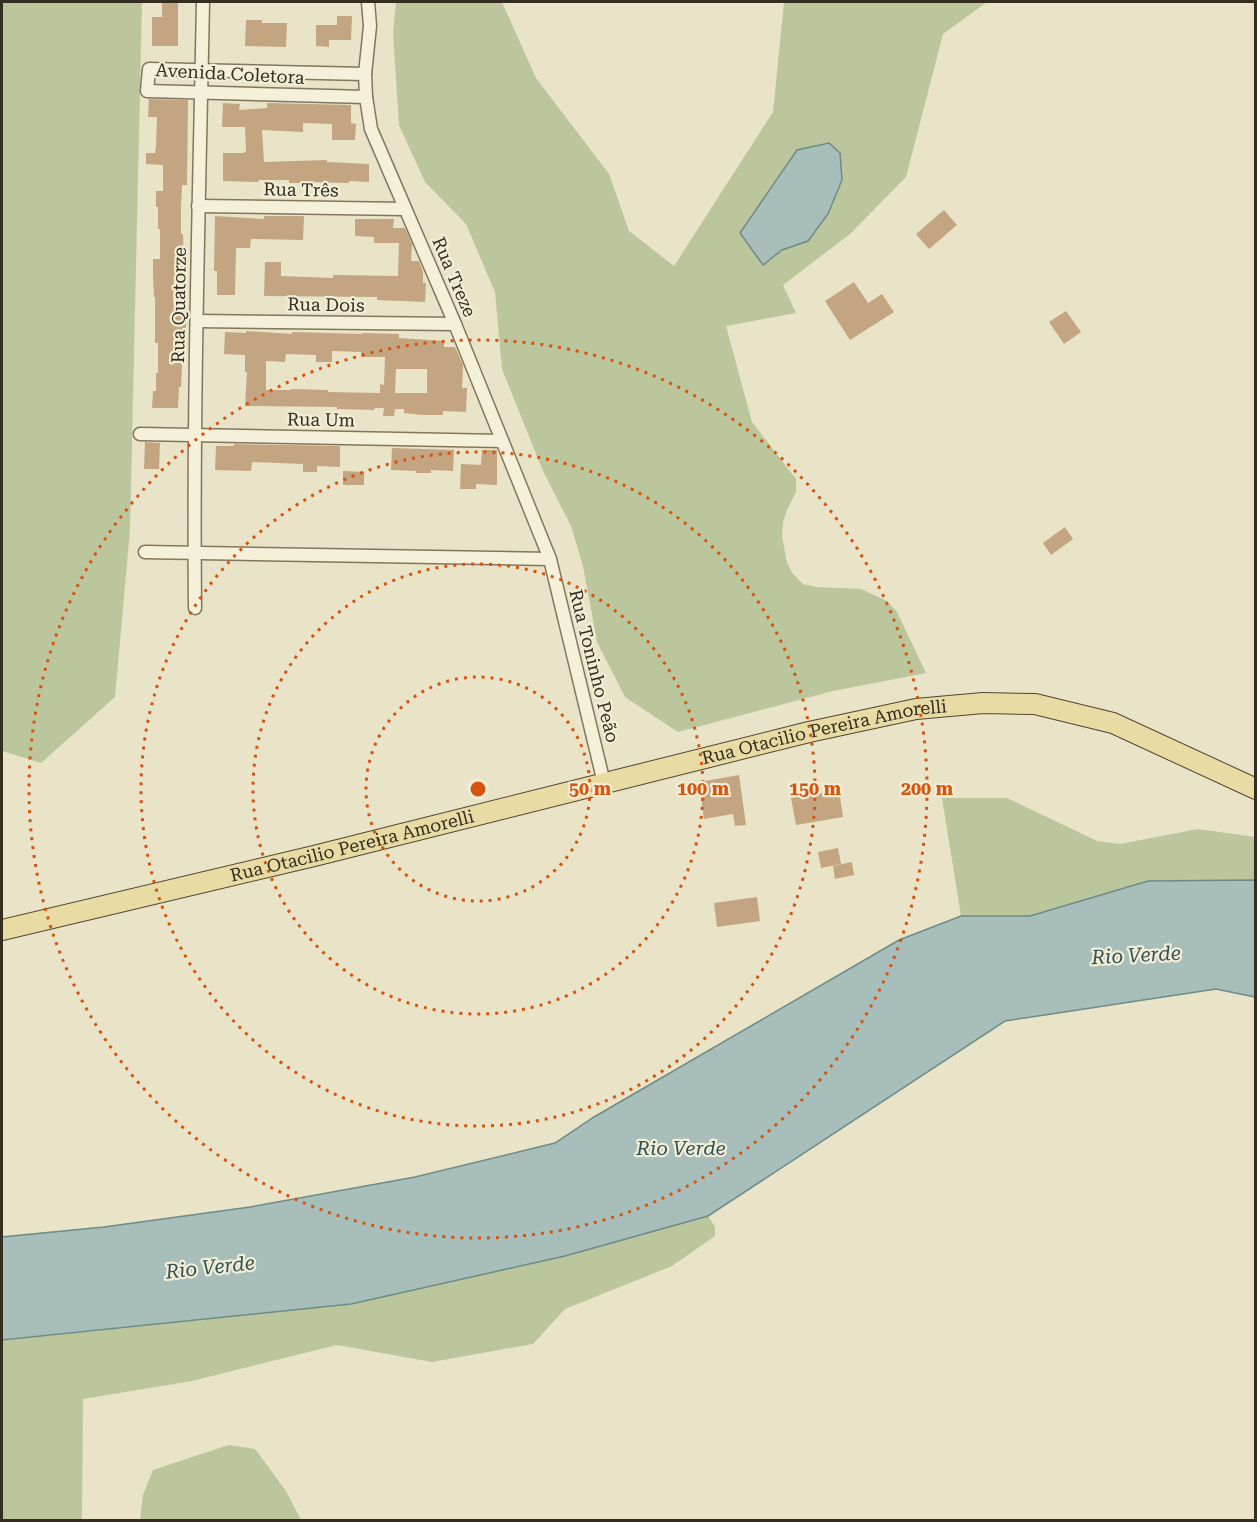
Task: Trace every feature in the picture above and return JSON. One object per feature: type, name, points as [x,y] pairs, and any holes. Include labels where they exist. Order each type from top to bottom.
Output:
[{"type":"main road","name":"Rua Otacilio Pereira Amorelli","points":[[2,930],[798,735],[916,709],[983,703],[1035,705],[1113,723],[1256,789]]},
{"type":"street","name":"Rua Quatorze","points":[[195,608],[194,435],[203,2]]},
{"type":"street","name":"Rua Treze","points":[[368,2],[370,26],[365,74],[371,129],[455,324],[550,559]]},
{"type":"street","name":"Avenida Coletora","points":[[365,74],[149,69],[147,91],[366,97]]},
{"type":"street","name":"Rua Três","points":[[198,206],[405,209]]},
{"type":"street","name":"Rua Dois","points":[[197,321],[455,324]]},
{"type":"street","name":"Rua Um","points":[[140,434],[502,441]]},
{"type":"street","points":[[145,552],[550,559]]},
{"type":"street","name":"Rua Toninho Peão","points":[[550,559],[604,783]]},
{"type":"green space","points":[[2,2],[142,2],[130,530],[115,697],[41,763],[2,751]]},
{"type":"green space","points":[[396,2],[502,2],[536,78],[609,174],[629,231],[674,266],[773,112],[784,2],[987,2],[943,34],[906,177],[850,234],[783,285],[796,313],[726,326],[752,422],[796,479],[796,492],[783,522],[782,536],[787,563],[793,574],[803,584],[816,587],[861,589],[887,601],[897,612],[926,673],[833,691],[678,732],[625,697],[597,642],[583,566],[571,526],[543,471],[502,369],[495,292],[466,224],[425,182],[399,125],[393,33]]},
{"type":"green space","points":[[942,798],[1007,798],[1097,841],[1120,844],[1198,829],[1255,837],[1255,880],[1148,881],[1030,916],[961,916]]},
{"type":"green space","points":[[708,1216],[715,1227],[715,1236],[672,1266],[565,1309],[533,1344],[432,1362],[337,1345],[192,1381],[83,1399],[82,1520],[2,1520],[2,1340],[351,1304],[565,1256]]},
{"type":"green space","points":[[229,1445],[255,1449],[286,1491],[301,1520],[140,1520],[143,1495],[153,1470]]},
{"type":"water","points":[[829,143],[840,153],[842,180],[828,214],[808,241],[782,250],[763,265],[740,233],[797,150]]},
{"type":"water","name":"Rio Verde","points":[[1255,880],[1255,997],[1216,989],[1005,1021],[708,1216],[565,1256],[351,1304],[2,1340],[2,1237],[104,1227],[250,1207],[415,1177],[555,1143],[594,1117],[899,940],[961,916],[1030,916],[1148,881]]},
{"type":"building","points":[[162,2],[178,2],[178,46],[152,46],[152,17],[162,17]]},
{"type":"building","points":[[337,16],[352,16],[351,40],[329,40],[329,47],[316,46],[316,25],[337,25]]},
{"type":"building","points":[[246,20],[262,20],[262,23],[287,23],[286,47],[245,46]]},
{"type":"building","points":[[149,99],[188,100],[187,185],[182,185],[181,207],[184,276],[174,276],[173,302],[187,302],[178,408],[152,408],[153,391],[156,391],[156,373],[158,373],[153,276],[153,259],[160,259],[156,191],[163,191],[163,165],[146,164],[146,153],[155,153],[156,146],[157,117],[148,117]]},
{"type":"building","points":[[223,103],[240,104],[239,110],[267,108],[267,103],[351,105],[351,123],[356,124],[355,140],[332,140],[332,124],[303,123],[303,132],[262,130],[264,162],[327,160],[327,162],[369,164],[369,182],[223,181],[223,153],[246,152],[245,127],[222,127]]},
{"type":"building","points":[[944,210],[957,225],[929,249],[916,234]]},
{"type":"building","points":[[215,216],[264,219],[264,216],[304,216],[303,240],[251,239],[250,248],[236,248],[235,295],[217,295],[217,271],[214,271]]},
{"type":"building","points":[[355,219],[394,219],[393,228],[405,228],[412,244],[411,261],[419,261],[423,272],[423,283],[426,283],[425,302],[377,300],[377,297],[264,296],[265,262],[281,262],[281,276],[333,278],[333,275],[398,276],[399,243],[374,243],[374,237],[355,236]]},
{"type":"building","points":[[854,282],[868,303],[882,294],[894,312],[850,340],[825,301]]},
{"type":"building","points":[[1066,311],[1081,332],[1064,344],[1049,322]]},
{"type":"building","points":[[246,331],[292,334],[292,332],[399,334],[399,338],[444,341],[444,347],[455,347],[463,365],[462,388],[467,388],[466,412],[443,411],[443,415],[423,415],[404,413],[404,409],[395,409],[394,416],[383,416],[384,408],[374,410],[337,409],[337,407],[245,406],[247,372],[245,372],[245,355],[224,354],[225,332],[246,333]],"holes":[[[332,351],[361,352],[361,357],[385,357],[384,385],[380,384],[380,393],[266,390],[266,361],[285,362],[286,354],[316,355],[316,362],[332,362]],[[396,369],[427,369],[427,393],[395,393]]]},
{"type":"building","points":[[145,442],[160,443],[159,469],[144,469]]},
{"type":"building","points":[[234,444],[340,446],[340,467],[317,466],[317,472],[303,472],[303,464],[252,462],[251,471],[215,470],[216,446],[234,446]]},
{"type":"building","points":[[392,448],[454,450],[453,471],[431,470],[431,473],[416,473],[416,471],[391,470]]},
{"type":"building","points":[[482,450],[497,450],[497,485],[476,484],[476,489],[460,489],[461,464],[481,465]]},
{"type":"building","points":[[343,471],[364,472],[364,485],[343,485]]},
{"type":"building","points":[[1065,527],[1073,539],[1051,555],[1043,543]]},
{"type":"building","points":[[739,775],[746,825],[735,826],[733,814],[704,819],[699,782]]},
{"type":"building","points":[[839,790],[843,817],[796,825],[791,798]]},
{"type":"building","points":[[838,848],[841,864],[821,868],[818,852]]},
{"type":"building","points":[[852,862],[854,875],[835,879],[833,866]]},
{"type":"building","points":[[757,897],[760,921],[717,927],[714,903]]}]
